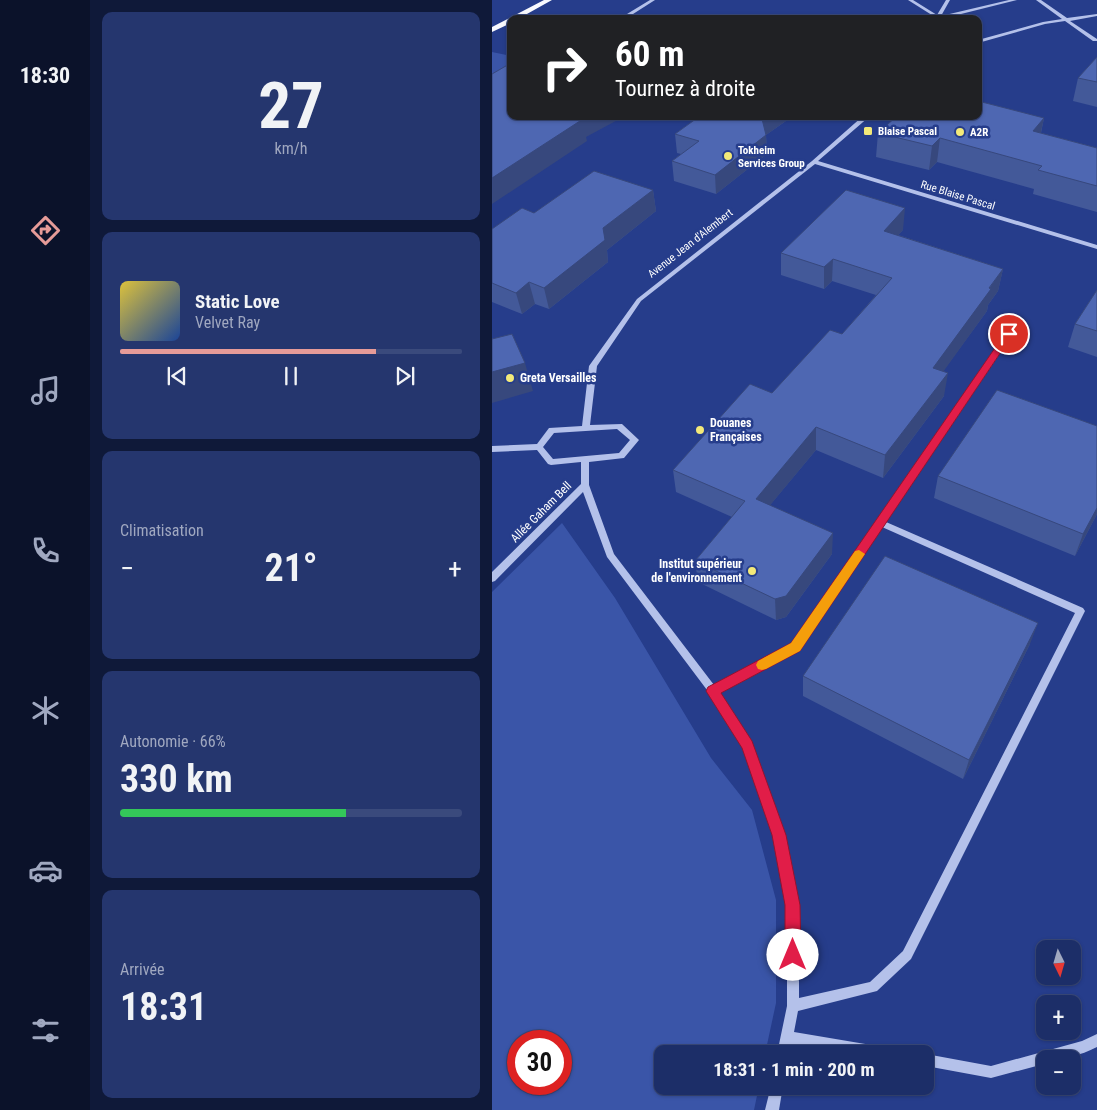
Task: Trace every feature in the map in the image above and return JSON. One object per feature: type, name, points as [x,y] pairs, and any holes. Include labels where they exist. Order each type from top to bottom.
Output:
[{"type":"main road","points":[[520,15],[549,0]]},
{"type":"main road","points":[[492,30],[507,22]]},
{"type":"street","points":[[633,15],[629,14],[652,0]]},
{"type":"street","points":[[910,0],[932,15]]},
{"type":"street","points":[[938,15],[948,0]]},
{"type":"street","points":[[949,15],[1016,0]]},
{"type":"street","points":[[1038,0],[1095,40]]},
{"type":"street","points":[[982,41],[1037,25],[1096,15]]},
{"type":"street","name":"Avenue Jean d'Alembert","points":[[586,427],[593,366],[638,300],[814,162],[862,120]]},
{"type":"street","name":"Rue Blaise Pascal","points":[[814,162],[1096,247]]},
{"type":"street","points":[[713,691],[796,647],[1009,334]]},
{"type":"street","points":[[492,450],[539,447],[552,430],[586,427],[619,426],[635,440],[622,456],[551,462],[539,447]]},
{"type":"street","points":[[585,459],[586,485],[610,555],[713,691],[747,746],[779,835],[792,905],[793,1006],[786,1045]]},
{"type":"street","name":"Allée Gaham Bell","points":[[492,578],[586,485]]},
{"type":"street","points":[[793,1006],[873,987],[907,955],[1080,611],[880,523]]},
{"type":"street","points":[[787,1037],[835,1045]]},
{"type":"street","points":[[934,1061],[991,1072],[1084,1047],[1096,1040]]},
{"type":"street","points":[[772,1110],[775,1095]]},
{"type":"shaded area","points":[[492,52],[507,55],[507,74],[492,83]]},
{"type":"shaded area","points":[[562,523],[615,598],[711,758],[752,810],[776,900],[776,1003],[767,1045],[654,1045],[654,1095],[757,1095],[754,1110],[492,1110],[492,592]]},
{"type":"building","points":[[1097,57],[1097,82],[1078,78]]},
{"type":"building","points":[[507,65],[507,120],[581,120],[492,178],[492,74]]},
{"type":"building","points":[[982,102],[1044,118],[1033,131],[1097,148],[1097,186],[1038,170],[1042,166],[940,138],[932,146],[878,133],[893,120],[982,120]]},
{"type":"building","points":[[694,120],[762,120],[766,135],[715,175],[672,161],[699,141],[675,134]]},
{"type":"building","points":[[594,171],[653,190],[603,228],[605,240],[544,288],[529,282],[516,293],[492,283],[492,229],[522,208],[534,213]]},
{"type":"building","points":[[846,190],[905,208],[884,231],[1003,269],[989,288],[991,289],[933,368],[948,373],[885,455],[816,427],[756,499],[833,533],[786,596],[775,599],[695,561],[745,501],[673,470],[750,384],[772,393],[830,330],[842,334],[892,278],[833,259],[824,267],[781,253]]},
{"type":"building","points":[[1097,290],[1097,331],[1075,324]]},
{"type":"building","points":[[512,334],[525,363],[492,372],[492,339]]},
{"type":"building","points":[[997,390],[1097,426],[1097,508],[1083,534],[938,476]]},
{"type":"building","points":[[885,556],[1038,623],[969,760],[803,676]]},
{"type":"slow traffic","points":[[762,665],[796,647],[859,554]]},
{"type":"place","name":"Blaise Pascal","points":[[868,131]]},
{"type":"place","name":"A2R","points":[[960,132]]},
{"type":"place","name":"Tokheim Services Group","points":[[728,156]]},
{"type":"place","name":"Greta Versailles","points":[[510,378]]},
{"type":"place","name":"Douanes Françaises","points":[[700,430]]},
{"type":"place","name":"Institut supérieur de l'environnement","points":[[752,571]]},
{"type":"route","points":[[793,955],[792,905],[779,835],[747,746],[713,691],[796,647],[1009,334]]}]
